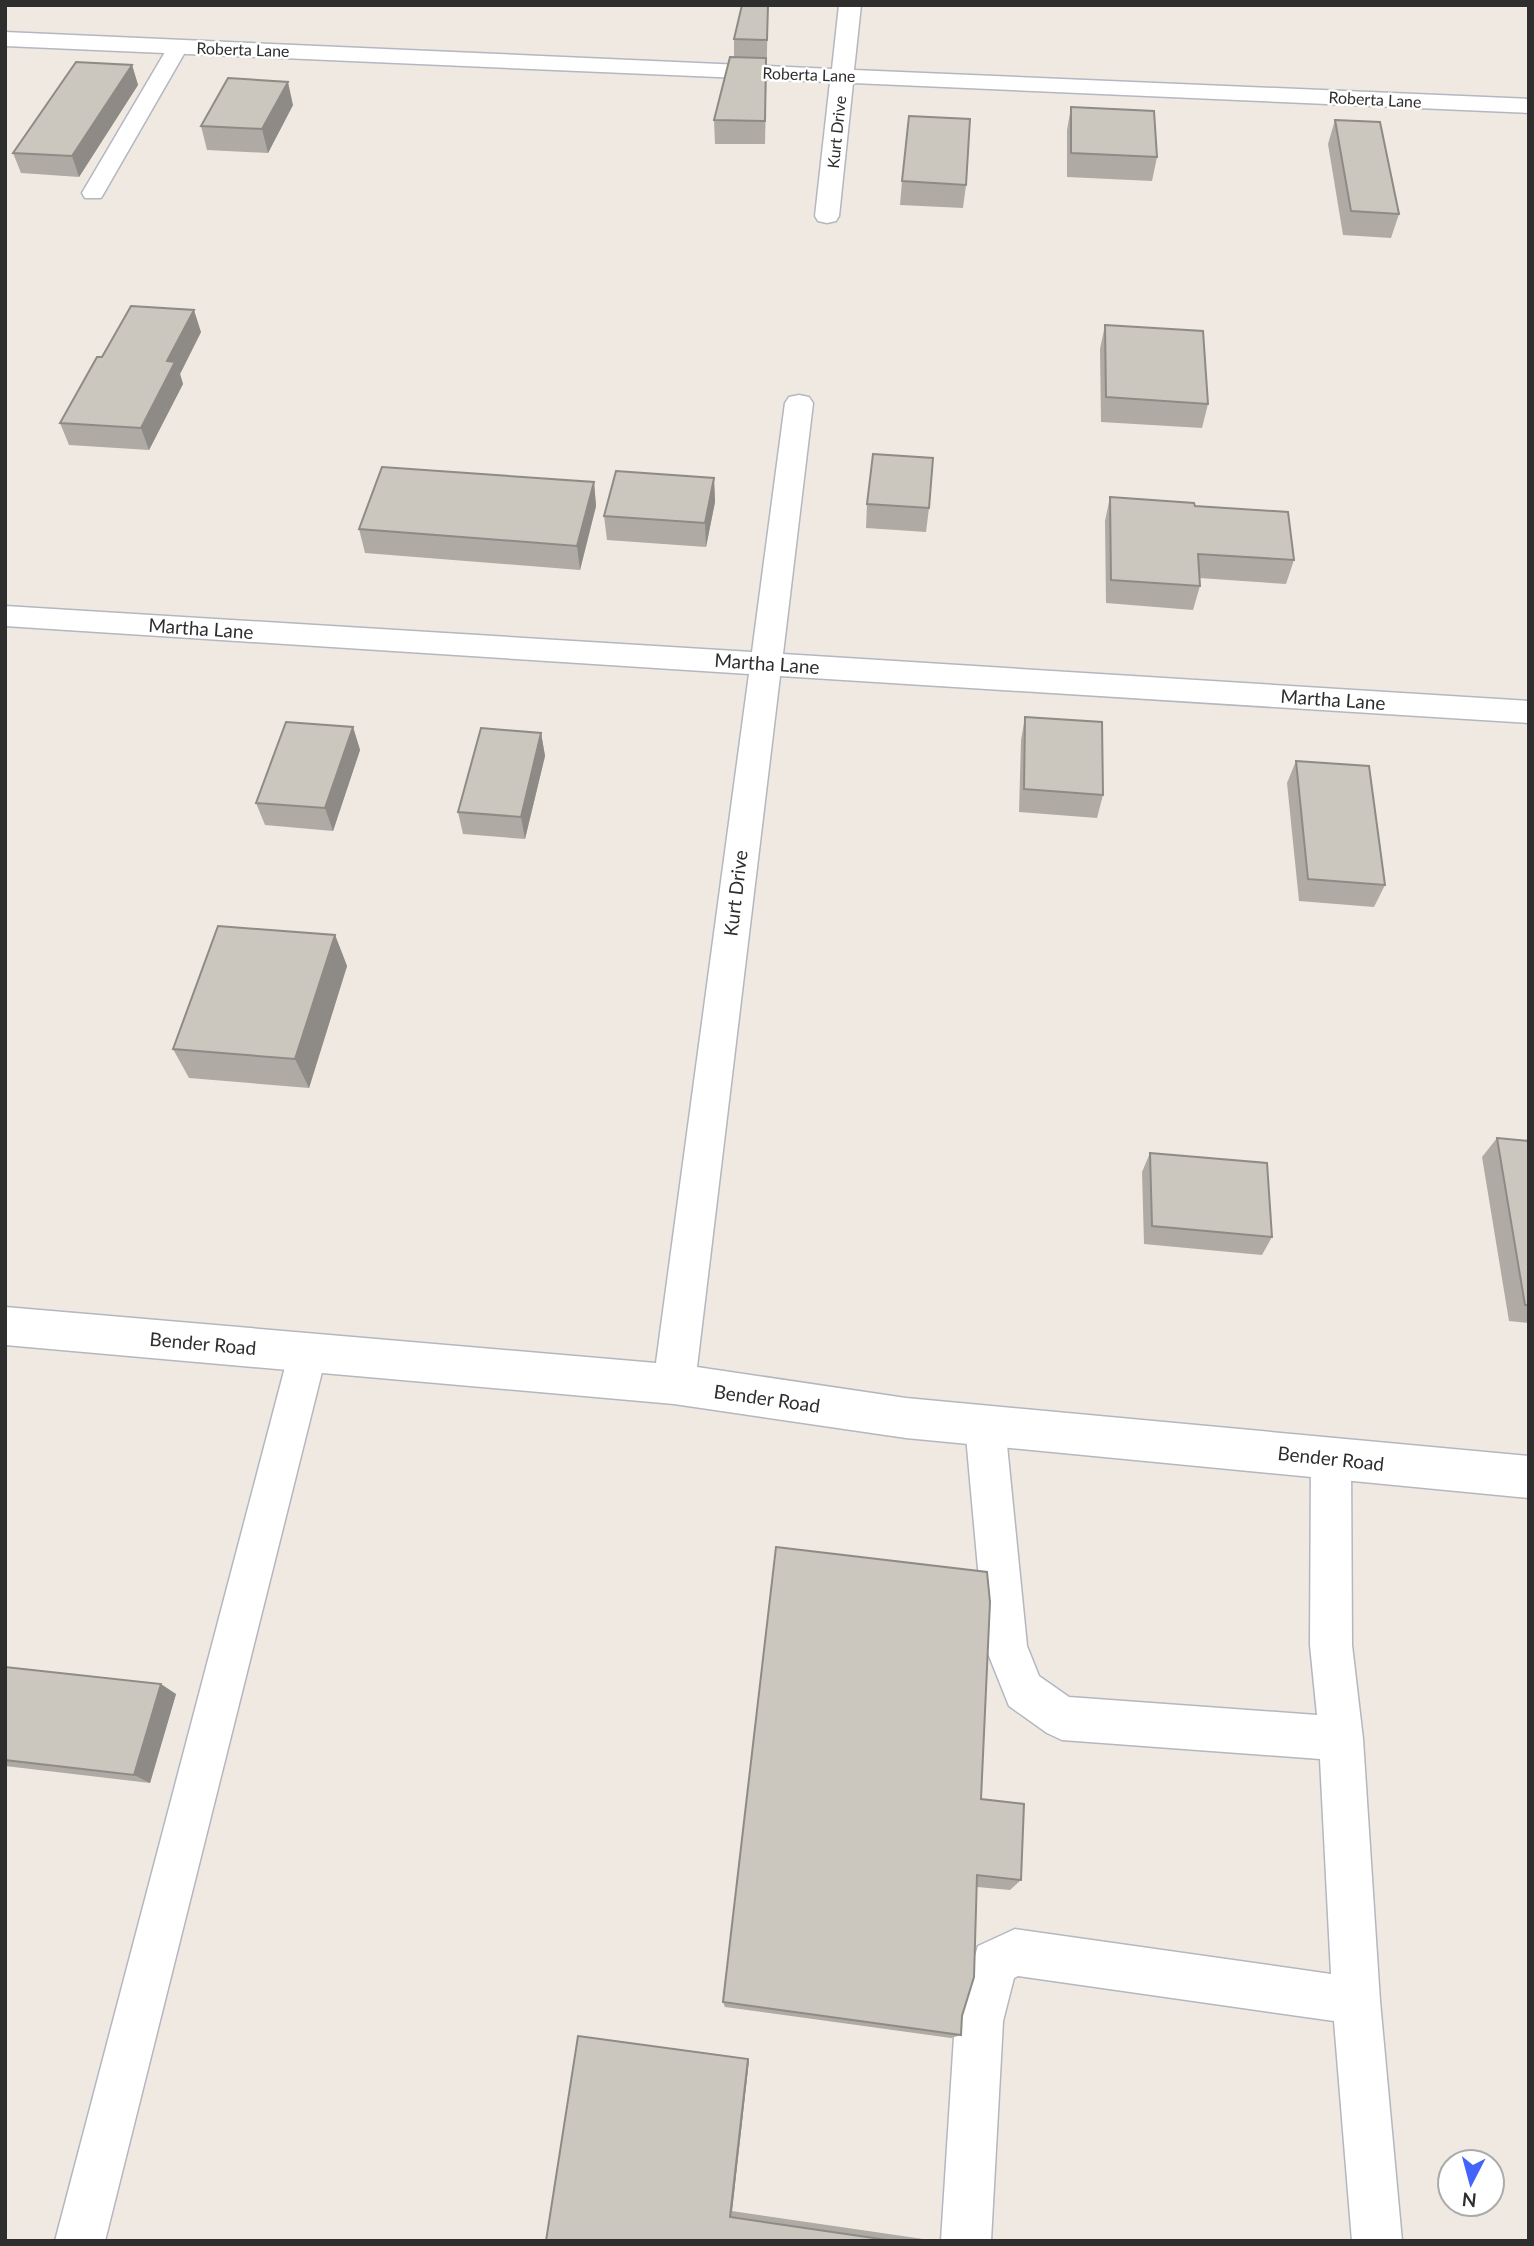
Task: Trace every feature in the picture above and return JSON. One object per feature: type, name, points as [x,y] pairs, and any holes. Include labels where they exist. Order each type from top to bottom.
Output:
[{"type":"street","name":"Kurt Drive","points":[[827,216],[850,5]]},
{"type":"street","name":"Roberta Lane","points":[[5,39],[1529,106]]},
{"type":"street","name":"Kurt Drive","points":[[674,1384],[799,403]]},
{"type":"street","name":"Martha Lane","points":[[5,616],[1529,712]]},
{"type":"street","name":"Bender Road","points":[[5,1326],[674,1384],[906,1418],[1529,1478]]},
{"type":"lane","points":[[93,193],[178,47]]},
{"type":"lane","points":[[80,2241],[308,1352]]},
{"type":"lane","points":[[985,1425],[1006,1646],[1024,1691],[1062,1718],[1341,1740]]},
{"type":"lane","points":[[1331,1457],[1331,1644],[1341,1740],[1356,2001],[1377,2241]]},
{"type":"lane","points":[[965,2241],[979,2021],[995,1963],[1015,1952],[1356,2001]]},
{"type":"building","points":[[742,5],[768,5],[767,40],[734,39]]},
{"type":"building","points":[[730,57],[766,58],[765,121],[714,120]]},
{"type":"building","points":[[76,62],[132,65],[72,156],[13,153]]},
{"type":"building","points":[[228,78],[288,82],[262,129],[201,126]]},
{"type":"building","points":[[1071,107],[1154,111],[1157,157],[1071,153]]},
{"type":"building","points":[[909,116],[970,119],[966,185],[902,181]]},
{"type":"building","points":[[1335,120],[1380,122],[1399,214],[1351,211]]},
{"type":"building","points":[[131,306],[194,310],[167,361],[175,362],[141,428],[60,423],[97,357],[102,357]]},
{"type":"building","points":[[1105,325],[1203,331],[1208,404],[1106,397]]},
{"type":"building","points":[[873,454],[933,458],[929,508],[867,504]]},
{"type":"building","points":[[382,467],[594,482],[577,546],[359,529]]},
{"type":"building","points":[[616,471],[714,478],[705,523],[604,516]]},
{"type":"building","points":[[1110,497],[1288,512],[1294,560],[1198,554],[1200,586],[1111,580]]},
{"type":"building","points":[[1025,717],[1102,722],[1103,795],[1024,789]]},
{"type":"building","points":[[286,722],[353,727],[325,808],[256,803]]},
{"type":"building","points":[[481,728],[541,733],[521,817],[458,812]]},
{"type":"building","points":[[1296,761],[1369,766],[1385,885],[1308,879]]},
{"type":"building","points":[[218,926],[335,935],[295,1059],[173,1049]]},
{"type":"building","points":[[1497,1138],[1529,1141],[1529,1305],[1525,1305]]},
{"type":"building","points":[[1150,1153],[1267,1163],[1272,1237],[1152,1226]]},
{"type":"building","points":[[776,1547],[987,1572],[990,1602],[981,1799],[1024,1804],[1021,1880],[977,1875],[974,1977],[962,2016],[961,2035],[723,2002]]},
{"type":"building","points":[[5,1667],[161,1684],[134,1775],[5,1760]]},
{"type":"building","points":[[578,2036],[748,2059],[730,2217],[894,2241],[546,2241]]}]
